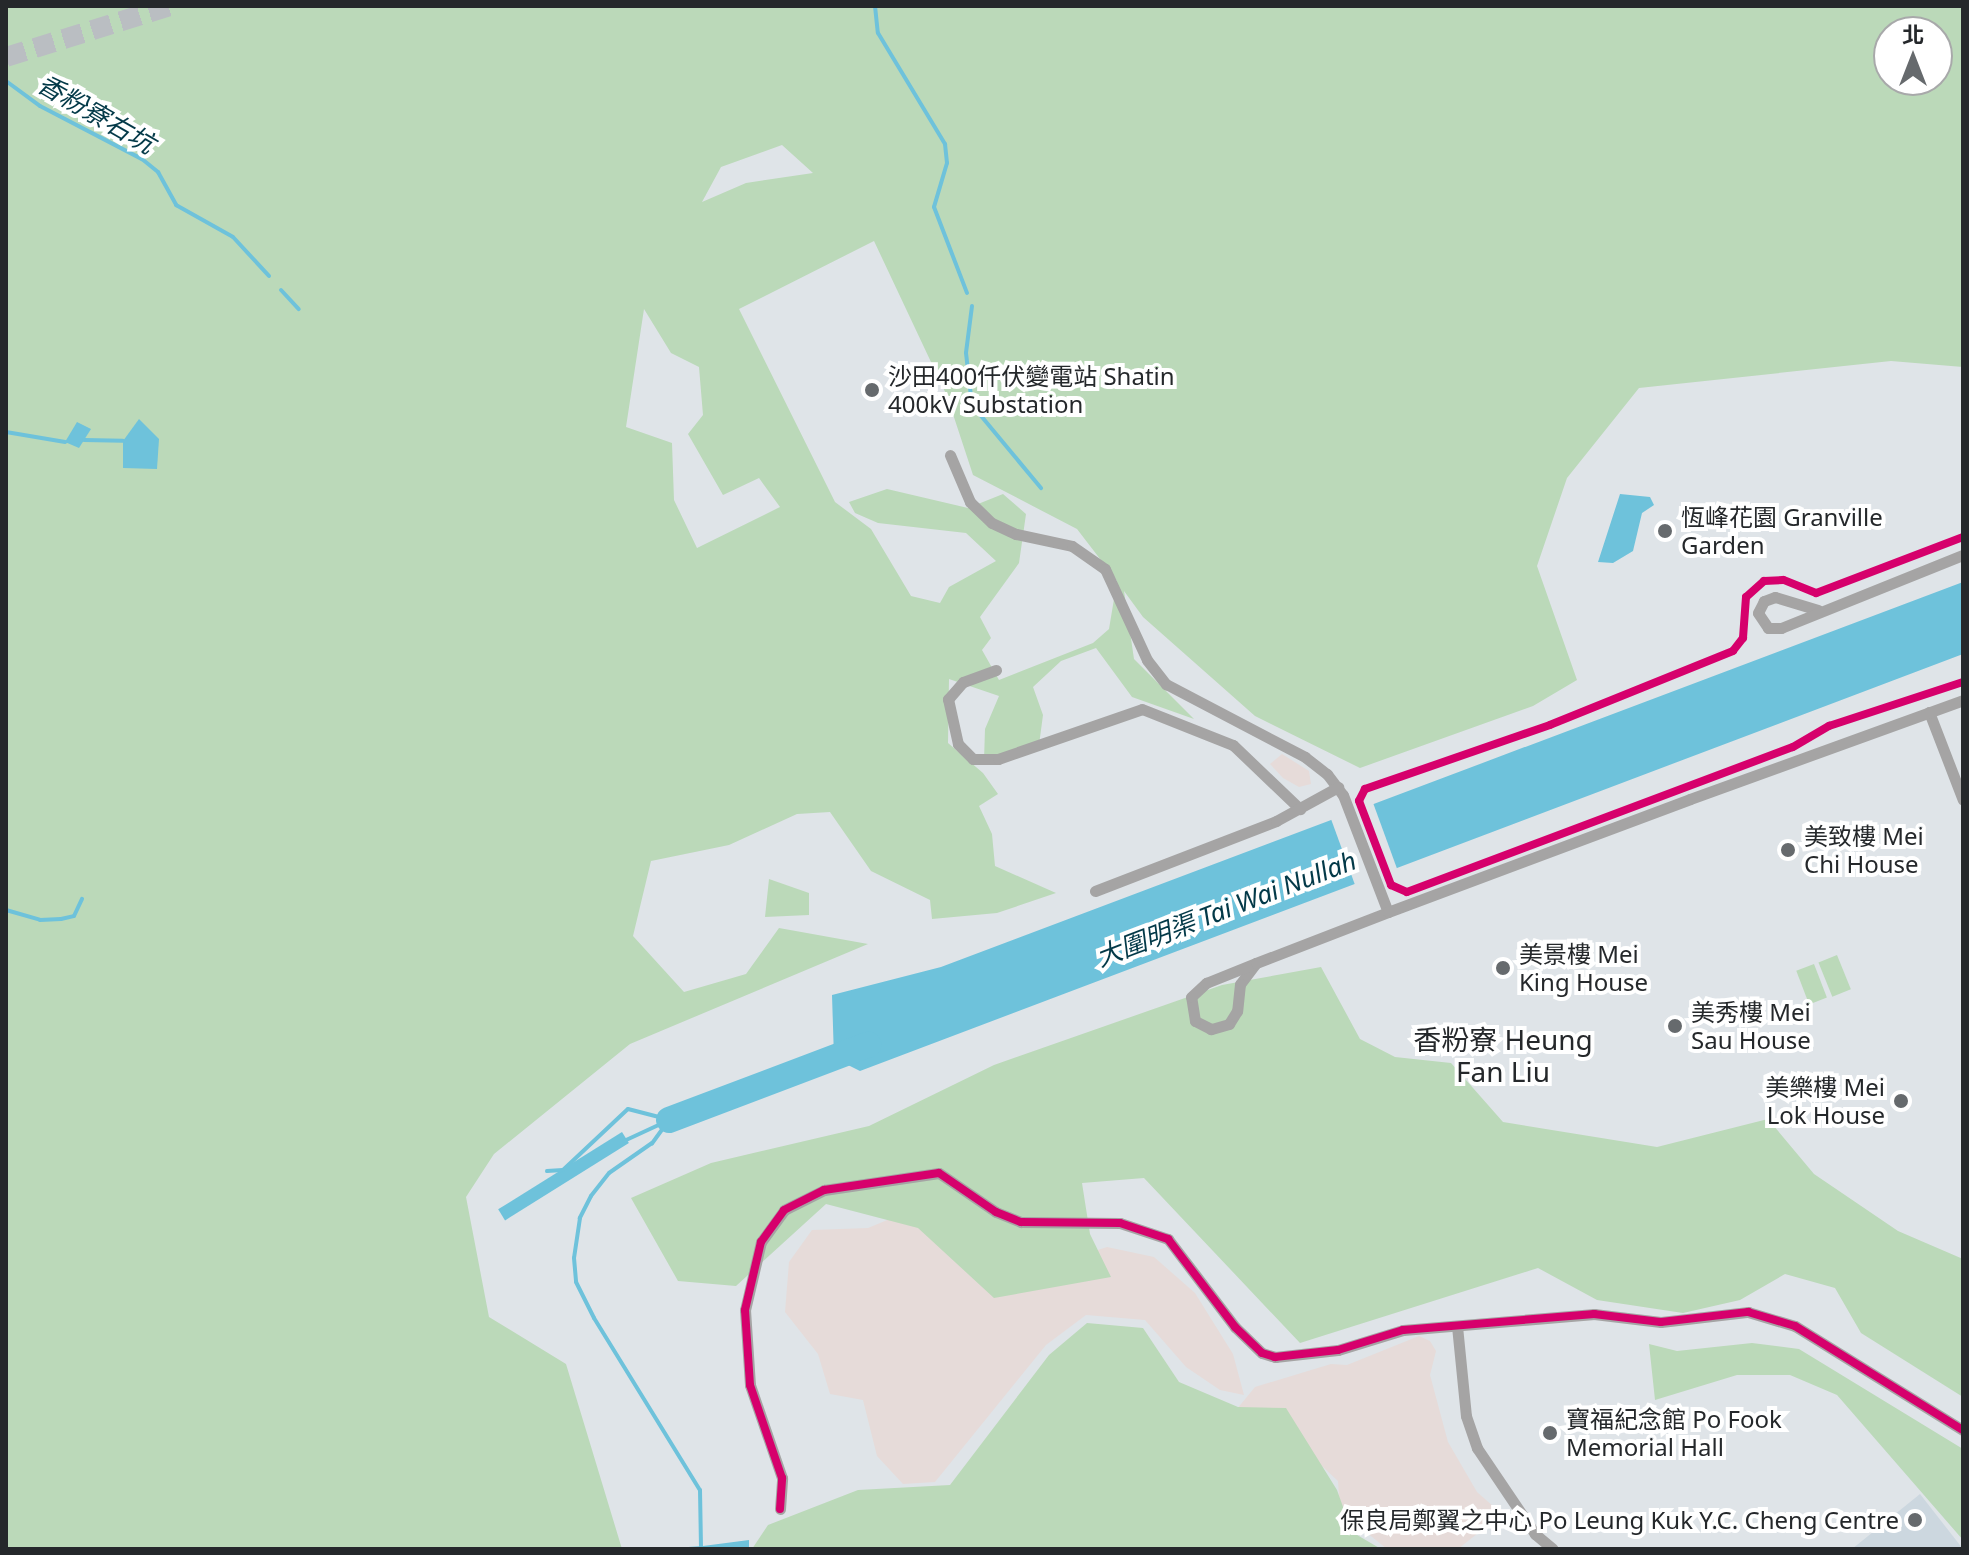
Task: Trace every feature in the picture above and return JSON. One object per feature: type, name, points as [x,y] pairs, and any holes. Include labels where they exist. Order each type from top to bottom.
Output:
[{"type":"street","points":[[950,455],[970,502],[992,523],[1016,534],[1072,546],[1105,569],[1147,660],[1166,684],[1305,757],[1338,787],[1388,912]]},
{"type":"street","points":[[1818,610],[1775,597],[1764,601],[1758,613],[1774,629],[1963,555]]},
{"type":"street","points":[[996,670],[963,682],[948,699],[958,744],[973,759],[998,759],[1142,709],[1233,745],[1300,809]]},
{"type":"street","points":[[1256,963],[1240,984],[1232,1020],[1215,1029],[1198,1024],[1189,1006],[1198,987],[1256,963],[1388,912],[1963,700]]},
{"type":"street","points":[[1929,712],[1963,800]]},
{"type":"street","points":[[1095,891],[1300,809],[1338,787]]},
{"type":"street","points":[[780,1509],[782,1478],[750,1385],[745,1310],[761,1242],[784,1210],[824,1190],[939,1173],[996,1212],[1021,1222],[1120,1223],[1148,1230],[1178,1248],[1235,1327],[1262,1353],[1275,1357],[1338,1350],[1403,1330],[1594,1314],[1661,1322],[1760,1314],[1806,1332],[1963,1430]]},
{"type":"street","points":[[1457,1326],[1466,1416],[1477,1448],[1535,1534],[1553,1549]]},
{"type":"shaded area","points":[[1282,754],[1309,771],[1311,784],[1299,787],[1283,778],[1270,764]]},
{"type":"shaded area","points":[[897,1216],[1055,1264],[1107,1247],[1154,1257],[1195,1293],[1233,1354],[1244,1395],[1220,1390],[1186,1367],[1145,1320],[1086,1315],[1046,1345],[935,1482],[903,1484],[877,1456],[863,1400],[830,1394],[818,1354],[785,1312],[789,1262],[812,1230],[868,1228]]},
{"type":"shaded area","points":[[1419,1336],[1430,1341],[1436,1351],[1430,1375],[1448,1442],[1477,1492],[1502,1514],[1458,1549],[1387,1549],[1340,1511],[1338,1481],[1309,1454],[1232,1415],[1255,1387],[1331,1364],[1347,1365]]},
{"type":"shaded area","name":"保良局鄭翼之中心 Po Leung Kuk Y.C. Cheng Centre","points":[[1920,1494],[1963,1549],[1852,1549]]},
{"type":"green space","points":[[6,6],[1963,6],[1963,367],[1891,361],[1639,388],[1567,478],[1537,566],[1577,680],[1533,706],[1360,768],[1255,716],[1143,617],[1124,591],[1134,659],[1194,719],[1132,697],[1096,648],[1061,661],[1033,687],[1043,715],[1039,745],[984,760],[985,729],[999,696],[949,679],[948,743],[983,773],[998,794],[979,806],[992,834],[995,866],[1056,893],[997,913],[932,919],[930,900],[871,871],[830,812],[797,814],[729,845],[651,861],[633,936],[684,992],[746,974],[779,928],[868,944],[630,1044],[494,1154],[466,1197],[489,1317],[566,1364],[622,1549],[6,1549]],"holes":[[[782,145],[813,173],[746,183],[702,202],[721,167]],[[874,241],[947,396],[973,475],[1077,529],[1117,581],[1109,629],[1093,643],[999,680],[982,650],[991,638],[980,617],[1019,563],[1026,514],[1003,494],[968,508],[887,489],[849,502],[855,513],[878,523],[966,533],[996,561],[949,587],[940,603],[911,596],[871,529],[835,502],[739,309]],[[644,309],[671,353],[699,367],[703,415],[688,434],[723,495],[759,478],[780,507],[697,548],[674,500],[672,443],[626,427]]]},
{"type":"green space","points":[[769,879],[809,893],[809,915],[765,917]]},
{"type":"green space","points":[[1837,955],[1851,989],[1832,997],[1818,962]]},
{"type":"green space","points":[[1814,964],[1827,998],[1809,1004],[1796,971]]},
{"type":"green space","points":[[1321,967],[1360,1039],[1395,1057],[1451,1063],[1503,1122],[1657,1147],[1768,1119],[1814,1174],[1898,1231],[1963,1259],[1963,1397],[1861,1333],[1835,1288],[1785,1274],[1740,1300],[1683,1313],[1597,1300],[1538,1268],[1300,1343],[1144,1178],[1082,1183],[1090,1234],[1111,1277],[994,1298],[918,1228],[826,1204],[736,1286],[678,1281],[631,1198],[711,1163],[869,1126],[994,1065],[1222,985]]},
{"type":"green space","points":[[1087,1323],[1143,1328],[1179,1382],[1238,1407],[1286,1408],[1337,1490],[1352,1532],[1381,1549],[752,1549],[768,1525],[858,1490],[950,1485],[1049,1355]]},
{"type":"green space","points":[[1752,1343],[1799,1349],[1963,1449],[1963,1540],[1837,1395],[1790,1375],[1737,1375],[1655,1400],[1649,1344],[1677,1351]]},
{"type":"water","points":[[139,419],[159,439],[157,469],[123,468],[123,441]]},
{"type":"water","points":[[77,422],[91,429],[79,448],[65,442]]},
{"type":"water","points":[[1620,494],[1650,497],[1654,505],[1642,513],[1633,551],[1613,563],[1598,562]]},
{"type":"water","points":[[1963,582],[1963,654],[860,1071],[834,1058],[832,995],[941,967]]},
{"type":"water","points":[[622,1132],[629,1143],[505,1220],[498,1209]]},
{"type":"water","points":[[749,1540],[749,1549],[658,1549],[703,1546]]},
{"type":"pier","points":[[1372,800],[1398,872],[1356,888],[1330,815]]},
{"type":"waterway","points":[[875,6],[878,33],[945,144],[947,163],[934,207],[967,293]]},
{"type":"waterway","name":"香粉寮右坑","points":[[6,81],[40,106],[142,159],[158,172],[176,205],[233,237],[269,276]]},
{"type":"waterway","points":[[281,290],[299,309]]},
{"type":"waterway","points":[[972,306],[966,353],[972,405],[1041,488]]},
{"type":"waterway","points":[[6,432],[65,442]]},
{"type":"waterway","points":[[84,440],[123,441]]},
{"type":"waterway","points":[[6,910],[40,920],[61,919],[74,916],[82,899]]},
{"type":"waterway","name":"大圍明渠 Tai Wai Nullah","points":[[669,1120],[868,1045]]},
{"type":"waterway","points":[[547,1171],[563,1170],[628,1109],[667,1119]]},
{"type":"waterway","points":[[669,1120],[652,1143],[609,1173],[591,1196],[580,1218],[574,1258],[576,1282],[594,1318],[700,1490],[701,1549]]},
{"type":"waterway","points":[[624,1141],[667,1121]]},
{"type":"tunnel","points":[[6,57],[170,6]]},
{"type":"cycle path","points":[[1963,537],[1816,593],[1783,580],[1764,581],[1746,597],[1743,638],[1733,651],[1550,725],[1365,789],[1359,801],[1391,885],[1407,892],[1793,747],[1829,726],[1963,682]]},
{"type":"cycle path","points":[[780,1509],[782,1478],[750,1385],[745,1310],[761,1242],[784,1210],[824,1190],[939,1173],[996,1212],[1021,1222],[1120,1223],[1168,1239],[1235,1327],[1262,1353],[1275,1357],[1338,1350],[1403,1330],[1594,1314],[1661,1322],[1748,1312],[1795,1326],[1963,1430]]},
{"type":"place","name":"沙田400仟伏變電站 Shatin 400kV Substation","points":[[872,390]]},
{"type":"place","name":"恆峰花園 Granville Garden","points":[[1665,531]]},
{"type":"place","name":"美致樓 Mei Chi House","points":[[1788,850]]},
{"type":"place","name":"美景樓 Mei King House","points":[[1503,968]]},
{"type":"place","name":"美秀樓 Mei Sau House","points":[[1675,1026]]},
{"type":"place","name":"美樂樓 Mei Lok House","points":[[1901,1101]]},
{"type":"place","name":"寶福紀念館 Po Fook Memorial Hall","points":[[1550,1433]]},
{"type":"place","name":"保良局鄭翼之中心 Po Leung Kuk Y.C. Cheng Centre","points":[[1915,1520]]},
{"type":"district","name":"香粉寮 Heung Fan Liu","points":[[1503,1055]]}]
